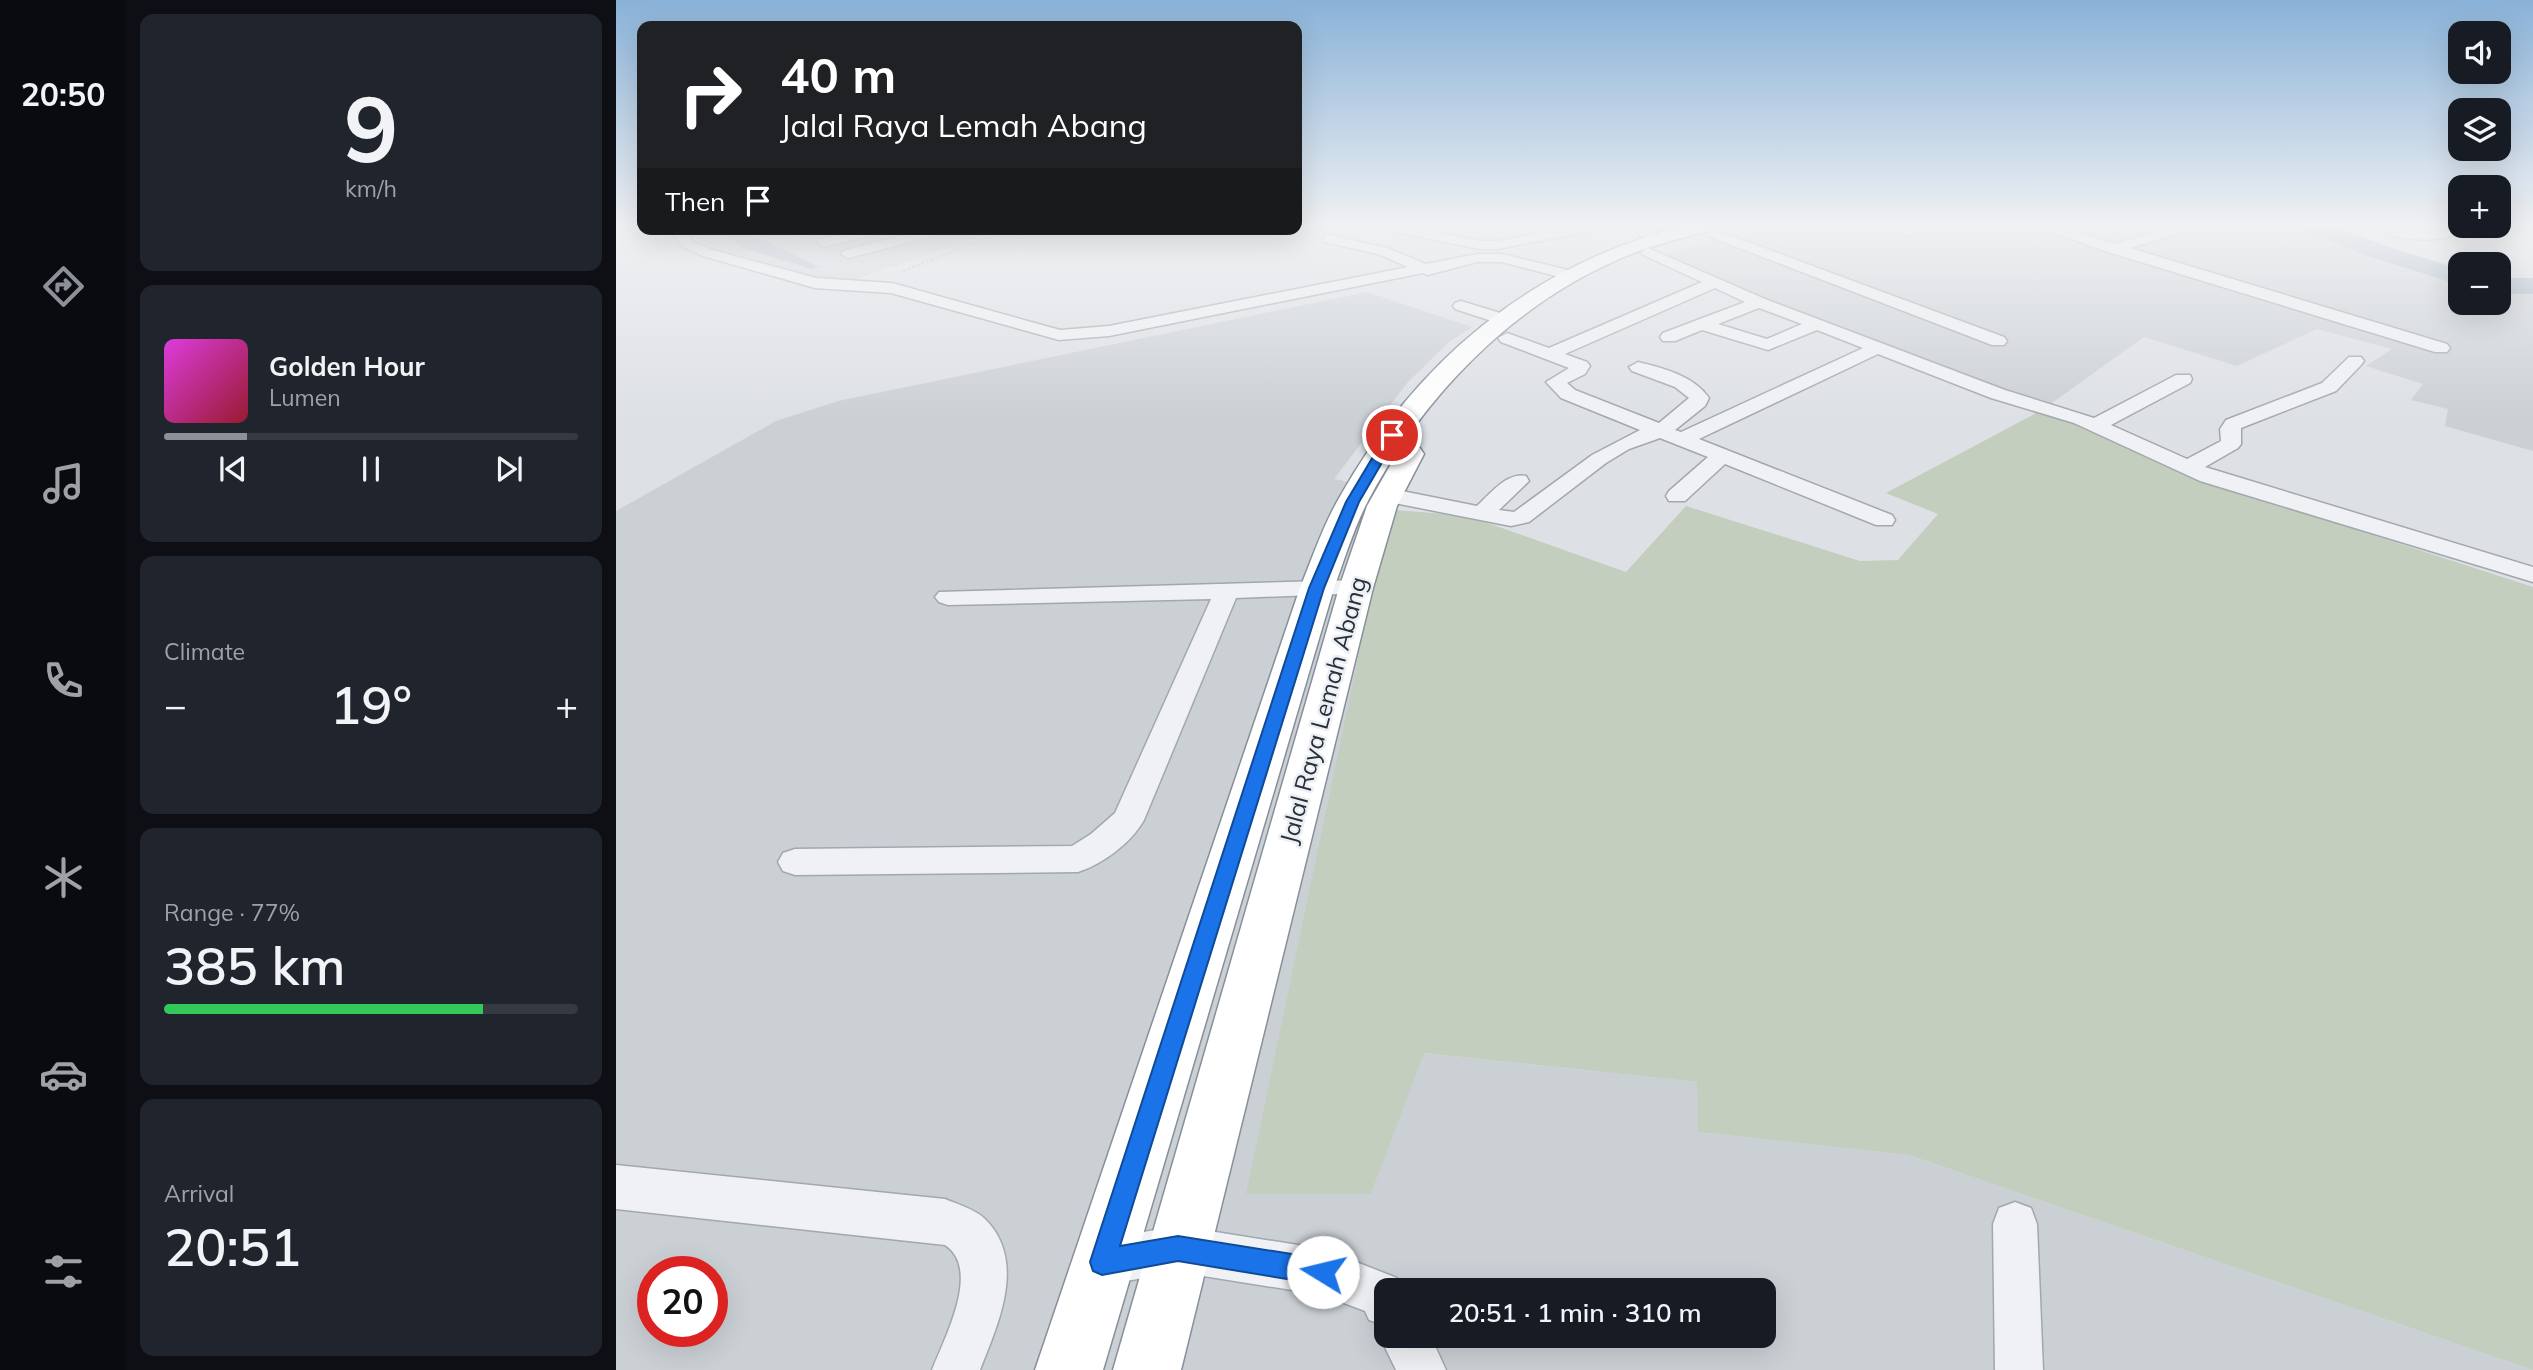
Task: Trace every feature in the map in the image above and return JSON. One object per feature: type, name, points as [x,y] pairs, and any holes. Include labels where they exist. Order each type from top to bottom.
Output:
[{"type":"highway","name":"Jalal Raya Lemah Abang","points":[[1069,1370],[1317,588],[1352,502],[1392,435],[1444,374],[1553,290]]},
{"type":"highway","name":"Jalal Raya Lemah Abang","points":[[1147,1370],[1356,588],[1387,495],[1421,434],[1505,329],[1568,290]]},
{"type":"street","points":[[899,290],[1059,335],[1073,335],[1122,329],[1325,290]]},
{"type":"street","points":[[1550,354],[1698,290]]},
{"type":"street","points":[[1733,290],[1998,394],[2060,411],[2186,468],[2533,575]]},
{"type":"street","points":[[1872,290],[1998,341]]},
{"type":"street","points":[[2249,290],[2441,348]]},
{"type":"street","points":[[1670,337],[1759,302]]},
{"type":"street","points":[[1461,306],[1550,354],[1581,366],[1579,370],[1555,382],[1568,394],[1884,520]]},
{"type":"street","points":[[1701,324],[1768,345],[1818,324]]},
{"type":"street","points":[[1683,439],[1879,347]]},
{"type":"street","points":[[2186,468],[2231,444],[2230,429],[2233,424],[2329,387],[2355,361]]},
{"type":"street","points":[[1387,495],[1511,519],[1521,517],[1622,445],[1650,433],[1660,432],[1698,402],[1699,398],[1693,389],[1639,367]]},
{"type":"street","points":[[2095,425],[2183,379]]},
{"type":"street","points":[[1677,496],[1723,455]]},
{"type":"street","points":[[1483,512],[1518,481]]},
{"type":"street","points":[[948,597],[1356,588]]},
{"type":"street","points":[[795,862],[1078,859],[1102,843],[1128,820],[1227,590]]},
{"type":"street","points":[[616,1187],[945,1221],[968,1235],[982,1256],[984,1291],[956,1370]]},
{"type":"street","points":[[2015,1224],[2018,1370]]},
{"type":"street","points":[[1102,1262],[1178,1248],[1323,1272],[1374,1291]]},
{"type":"street","points":[[1411,1348],[1422,1370]]},
{"type":"shaded area","points":[[1738,290],[2448,290],[2448,315],[2511,315],[2511,290],[2533,290],[2533,451],[2445,426],[2448,409],[2411,400],[2423,384],[2366,366],[2392,349],[2317,329],[2237,366],[2144,337],[2049,405],[1900,356]]},
{"type":"shaded area","points":[[1367,292],[1472,327],[1448,343],[1407,383],[1334,479],[1406,494],[1384,529],[1371,1194],[1423,1053],[1698,1082],[1698,1132],[1909,1155],[2533,1370],[616,1370],[616,511],[776,421],[838,401]]},
{"type":"green space","points":[[2040,411],[2111,433],[2145,450],[2176,471],[2533,587],[2533,1370],[1909,1155],[1698,1132],[1697,1082],[1424,1053],[1371,1194],[1246,1194],[1385,529],[1396,510],[1468,516],[1626,572],[1686,506],[1860,561],[1898,560],[1938,514],[1886,493]]},
{"type":"route","points":[[1323,1272],[1178,1248],[1102,1262],[1317,588],[1352,502],[1392,435]]}]
